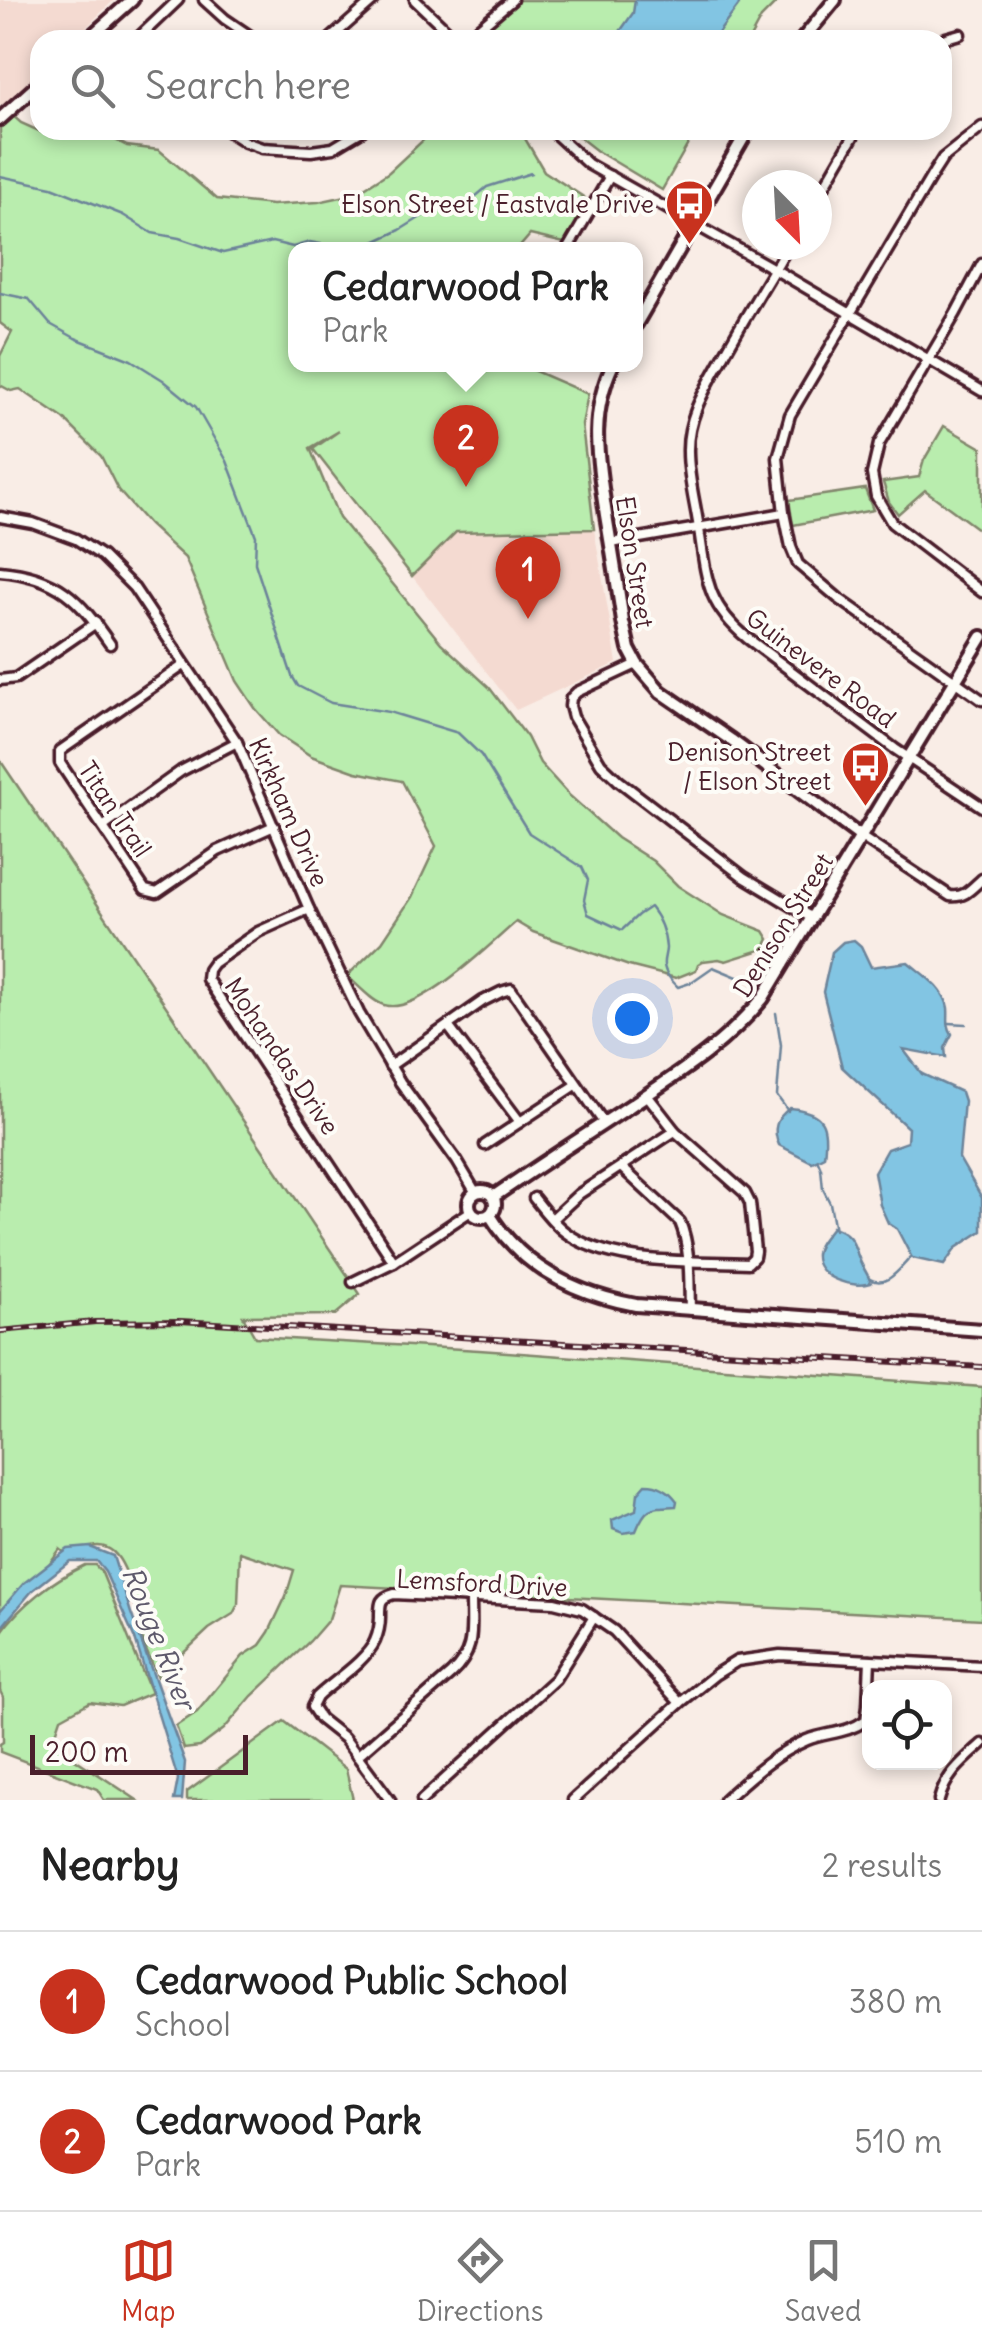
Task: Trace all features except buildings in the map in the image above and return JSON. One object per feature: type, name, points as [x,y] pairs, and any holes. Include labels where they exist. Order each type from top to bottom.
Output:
[{"type":"street","points":[[98,30],[132,0]]},
{"type":"street","points":[[146,30],[178,0]]},
{"type":"street","points":[[204,0],[241,30]]},
{"type":"street","points":[[340,30],[374,0]]},
{"type":"street","points":[[414,0],[449,30]]},
{"type":"street","points":[[474,30],[512,0]]},
{"type":"street","points":[[810,30],[836,0]]},
{"type":"street","points":[[952,36],[960,34]]},
{"type":"street","points":[[0,119],[30,92]]},
{"type":"street","points":[[982,127],[943,158],[790,415],[778,458],[784,514],[798,564],[838,598],[982,700]]},
{"type":"street","points":[[242,140],[262,148],[311,151],[333,148],[346,140]]},
{"type":"street","points":[[563,140],[588,164],[982,391]]},
{"type":"street","points":[[643,312],[742,140]]},
{"type":"street","points":[[832,173],[851,140]]},
{"type":"street","points":[[572,242],[610,176]]},
{"type":"street","name":"Guinevere Road","points":[[780,260],[697,405],[690,428],[688,461],[706,576],[716,605],[728,623],[908,758],[982,807]]},
{"type":"street","points":[[982,264],[879,444],[873,466],[879,504],[892,522],[982,592]]},
{"type":"street","name":"Elson Street","points":[[610,372],[602,391],[596,431],[598,462],[623,622],[637,664],[661,692],[861,837]]},
{"type":"street","points":[[611,543],[784,514]]},
{"type":"street","name":"Kirkham Drive","points":[[0,517],[33,522],[76,539],[102,556],[134,588],[237,742],[352,1000],[390,1066],[476,1193]]},
{"type":"street","points":[[0,571],[42,579],[55,586],[78,602],[110,644]]},
{"type":"street","points":[[0,680],[16,678],[96,623]]},
{"type":"street","name":"Denison Street","points":[[492,1197],[714,1048],[750,1015],[982,638]]},
{"type":"street","name":"Titan Trail","points":[[184,664],[60,751],[60,763],[145,890],[157,894],[218,851],[274,826]]},
{"type":"street","points":[[637,664],[571,698],[573,717],[601,764],[744,877],[812,918]]},
{"type":"street","points":[[102,827],[180,772],[237,742]]},
{"type":"street","points":[[861,837],[950,896],[966,894],[982,879]]},
{"type":"street","name":"Mohandas Drive","points":[[309,909],[258,932],[213,962],[207,980],[394,1262]]},
{"type":"street","points":[[390,1066],[483,1001],[511,989],[604,1123]]},
{"type":"street","points":[[448,1026],[520,1122]]},
{"type":"street","points":[[485,1145],[576,1085]]},
{"type":"street","points":[[534,1198],[564,1231],[622,1256],[748,1263],[756,1251],[746,1193],[675,1131],[647,1094]]},
{"type":"street","points":[[552,1219],[579,1194],[675,1131]]},
{"type":"street","points":[[621,1167],[680,1222],[688,1260],[690,1310]]},
{"type":"street","points":[[484,1191],[492,1197],[495,1204],[490,1215],[478,1216],[471,1211],[469,1203],[476,1193],[484,1191]]},
{"type":"street","points":[[353,1282],[394,1262],[471,1211]]},
{"type":"street","points":[[490,1215],[524,1256],[568,1285],[619,1302],[982,1330]]},
{"type":"street","name":"Lemsford Drive","points":[[390,1800],[344,1738],[320,1719],[312,1707],[317,1697],[371,1648],[378,1631],[381,1600],[394,1594],[554,1602],[582,1609],[614,1631],[680,1703]]},
{"type":"street","points":[[358,1756],[451,1674],[470,1652],[471,1599]]},
{"type":"street","points":[[422,1800],[556,1679],[594,1617]]},
{"type":"street","points":[[572,1800],[680,1703],[737,1661],[780,1655],[982,1666]]},
{"type":"street","points":[[724,1800],[785,1750],[814,1737],[851,1730],[866,1720],[870,1660]]},
{"type":"street","points":[[939,1800],[946,1780],[982,1744]]},
{"type":"shaded area","points":[[0,0],[114,0],[83,30],[30,30],[30,82],[6,105],[0,104]]},
{"type":"shaded area","points":[[594,529],[617,663],[516,710],[412,576],[456,532]]},
{"type":"green space","points":[[518,0],[779,0],[754,30],[485,30]]},
{"type":"green space","points":[[0,110],[30,127],[30,140],[115,140],[127,146],[159,150],[217,199],[272,205],[318,202],[355,194],[389,172],[423,140],[526,140],[544,171],[585,198],[586,219],[577,238],[567,242],[530,235],[524,242],[288,242],[288,372],[537,372],[588,394],[582,425],[594,529],[456,532],[412,576],[313,449],[339,431],[310,448],[339,518],[441,643],[489,687],[527,737],[540,763],[617,838],[653,861],[678,886],[723,915],[764,931],[769,939],[764,949],[726,961],[703,961],[696,970],[676,978],[629,966],[533,932],[516,922],[453,976],[416,1000],[384,1005],[369,996],[347,976],[382,942],[412,897],[436,846],[402,781],[356,772],[311,756],[279,735],[255,708],[237,681],[185,558],[118,490],[101,456],[64,419],[20,389],[11,391],[0,385],[0,356],[12,332],[0,323]]},
{"type":"green space","points":[[583,140],[690,140],[662,190]]},
{"type":"green space","points":[[944,426],[982,448],[982,532],[925,490],[898,514],[889,502],[883,482],[919,477]]},
{"type":"green space","points":[[865,489],[873,510],[793,525],[789,500]]},
{"type":"green space","points":[[0,760],[360,1294],[335,1315],[243,1316],[255,1337],[982,1387],[982,1619],[340,1585],[329,1619],[310,1641],[252,1696],[224,1729],[200,1747],[184,1749],[176,1726],[197,1712],[243,1656],[260,1645],[286,1596],[294,1570],[240,1552],[238,1604],[233,1614],[209,1629],[158,1677],[144,1645],[122,1563],[102,1546],[70,1557],[60,1549],[0,1631]]},
{"type":"green space","points":[[85,1565],[95,1565],[102,1573],[151,1693],[120,1706],[90,1702],[61,1718],[55,1736],[66,1753],[137,1800],[104,1800],[97,1789],[0,1752],[0,1634],[38,1594]]},
{"type":"green space","points":[[284,1721],[346,1769],[353,1800],[187,1800],[187,1792]]},
{"type":"water","points":[[635,0],[738,0],[739,5],[720,30],[621,30],[633,13]]},
{"type":"water","points":[[854,940],[871,967],[908,962],[943,994],[948,1008],[952,1034],[945,1048],[946,1057],[903,1049],[922,1074],[961,1092],[964,1101],[959,1158],[982,1198],[982,1231],[956,1248],[944,1265],[912,1258],[880,1205],[874,1172],[887,1149],[907,1142],[908,1128],[842,1067],[823,992],[832,952],[843,942]]},
{"type":"water","points":[[790,1108],[811,1113],[822,1122],[824,1156],[812,1162],[779,1145],[777,1124]]},
{"type":"water","points":[[832,1227],[850,1238],[871,1283],[837,1280],[817,1263],[817,1250]]},
{"type":"water","points":[[646,1484],[667,1491],[677,1501],[676,1506],[650,1510],[636,1531],[623,1533],[613,1529],[612,1520],[636,1510],[638,1493]]},
{"type":"water","points":[[90,1547],[113,1556],[185,1762],[182,1800],[174,1800],[178,1779],[135,1639],[105,1572],[96,1561],[70,1561],[32,1591],[0,1629],[0,1611],[24,1583],[68,1549]]},
{"type":"waterway","points":[[374,242],[434,209],[463,207],[487,187],[531,173]]},
{"type":"waterway","points":[[0,176],[52,187],[123,215],[152,233],[223,253],[272,242],[288,246]]},
{"type":"waterway","points":[[0,293],[29,299],[50,324],[131,360],[196,407],[227,461],[256,536],[255,563],[298,686],[331,703],[389,712],[458,733],[481,755],[529,833],[582,867],[588,880],[584,900],[588,914],[622,930],[650,907],[664,937],[665,968],[678,987],[713,967],[742,979]]},
{"type":"waterway","points":[[776,1013],[781,1045],[777,1096],[788,1111]]},
{"type":"waterway","points":[[949,1023],[966,1024]]},
{"type":"waterway","points":[[818,1161],[835,1230]]},
{"type":"waterway","points":[[870,1279],[888,1279],[911,1257]]},
{"type":"railway","points":[[0,1331],[95,1322],[180,1321],[982,1367]]},
{"type":"place","name":"Elson Street / Eastvale Drive","points":[[689,246]]},
{"type":"place","name":"Cedarwood Park","points":[[466,487]]},
{"type":"place","name":"Cedarwood Public School","points":[[528,619]]},
{"type":"place","name":"Denison Street / Elson Street","points":[[866,808]]},
{"type":"water label","name":"Rouge River","points":[[159,1638]]}]
